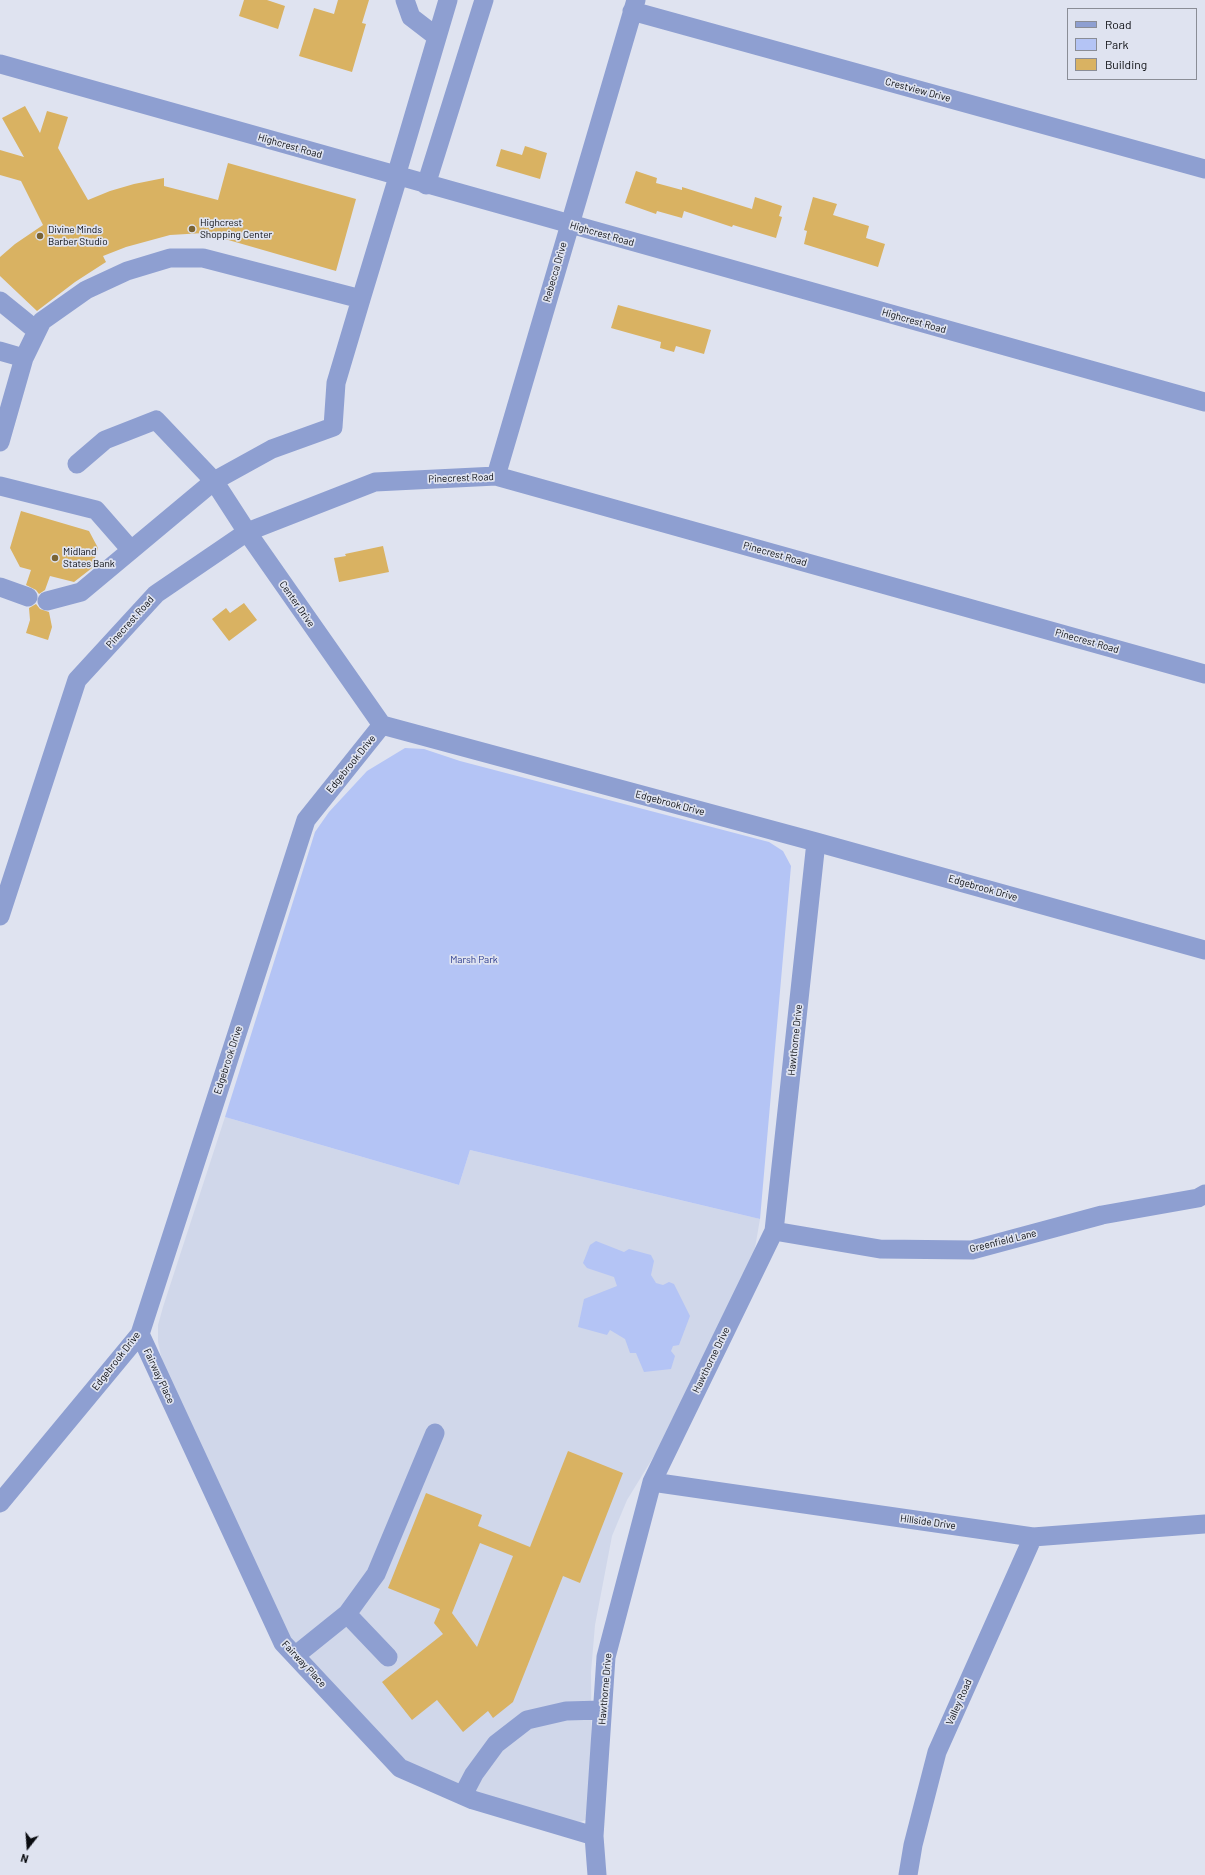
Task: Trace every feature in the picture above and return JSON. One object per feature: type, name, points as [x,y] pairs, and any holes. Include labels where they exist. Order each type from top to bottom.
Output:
[{"type":"street","points":[[405,0],[411,17],[437,37]]},
{"type":"street","points":[[47,601],[81,592],[214,481],[272,450],[333,427],[336,383],[448,0]]},
{"type":"street","points":[[426,184],[484,0]]},
{"type":"street","name":"Crestview Drive","points":[[634,6],[1205,169]]},
{"type":"street","name":"Rebecca Drive","points":[[496,476],[634,6]]},
{"type":"street","name":"Highcrest Road","points":[[0,64],[569,225],[1205,402]]},
{"type":"street","points":[[0,442],[24,358],[42,321],[86,290],[127,271],[170,258],[203,258],[361,299]]},
{"type":"street","points":[[0,301],[37,331]]},
{"type":"street","points":[[0,351],[24,358]]},
{"type":"street","name":"Center Drive","points":[[77,464],[105,440],[156,420],[214,481],[247,532],[382,725]]},
{"type":"street","name":"Pinecrest Road","points":[[0,916],[77,680],[156,594],[247,532],[375,482],[496,476],[1205,674]]},
{"type":"street","points":[[0,486],[96,510],[131,550]]},
{"type":"street","points":[[0,586],[28,598]]},
{"type":"street","name":"Edgebrook Drive","points":[[0,1503],[140,1334],[306,820],[382,725],[816,842],[1205,950]]},
{"type":"street","name":"Hawthorne Drive","points":[[598,1875],[594,1836],[606,1657],[652,1482],[774,1231],[816,842]]},
{"type":"street","name":"Greenfield Lane","points":[[774,1231],[880,1249],[972,1250],[1102,1215],[1198,1198],[1205,1194]]},
{"type":"street","name":"Fairway Place","points":[[140,1334],[283,1643],[296,1655],[400,1768],[463,1795],[594,1836]]},
{"type":"street","points":[[296,1655],[347,1614],[376,1574],[435,1433]]},
{"type":"street","name":"Hillside Drive","points":[[652,1482],[1033,1537],[1205,1524]]},
{"type":"street","name":"Valley Road","points":[[912,1871],[913,1845],[937,1752],[1033,1537]]},
{"type":"street","points":[[347,1614],[388,1658]]},
{"type":"street","points":[[463,1795],[474,1774],[496,1744],[527,1720],[566,1711],[602,1710]]},
{"type":"shaded area","points":[[225,1117],[459,1185],[470,1150],[760,1219],[755,1248],[747,1271],[673,1425],[627,1500],[612,1536],[595,1625],[591,1672],[592,1812],[588,1819],[580,1822],[538,1816],[421,1771],[390,1749],[289,1636],[163,1365],[158,1342],[158,1325],[163,1307]]},
{"type":"green space","name":"Marsh Park","points":[[405,748],[424,749],[460,761],[769,842],[783,851],[791,866],[760,1219],[470,1150],[459,1185],[225,1117],[315,832],[329,812],[367,771]]},
{"type":"green space","points":[[596,1241],[624,1252],[629,1249],[651,1255],[654,1261],[651,1275],[656,1283],[663,1285],[669,1282],[674,1284],[690,1316],[679,1345],[673,1346],[671,1351],[675,1356],[671,1369],[644,1372],[636,1353],[630,1353],[625,1339],[610,1330],[607,1335],[578,1327],[584,1299],[617,1286],[614,1277],[587,1268],[583,1263],[590,1245]]},
{"type":"building","points":[[244,0],[267,0],[285,6],[278,29],[239,16]]},
{"type":"building","points":[[338,0],[369,0],[362,23],[366,24],[352,72],[299,56],[314,8],[334,14]]},
{"type":"building","name":"Highcrest Shopping Center","points":[[25,106],[40,133],[47,111],[68,117],[58,148],[88,200],[110,191],[134,184],[164,178],[164,186],[218,200],[228,163],[356,199],[336,271],[204,233],[170,235],[126,247],[103,256],[106,262],[75,282],[37,311],[0,276],[0,257],[15,244],[43,225],[21,181],[0,175],[0,150],[24,157],[2,118]]},
{"type":"building","points":[[525,146],[547,153],[540,179],[496,166],[501,149],[522,155]]},
{"type":"building","points":[[636,171],[657,178],[656,183],[682,190],[682,187],[752,209],[755,197],[782,206],[779,216],[782,217],[776,238],[733,225],[732,227],[684,211],[682,218],[657,211],[656,214],[625,203]]},
{"type":"building","points":[[813,197],[837,204],[833,215],[869,226],[866,238],[885,244],[878,267],[804,244],[807,231],[804,230]]},
{"type":"building","points":[[618,305],[711,330],[704,354],[676,346],[674,352],[660,348],[661,342],[611,328]]},
{"type":"building","name":"Midland States Bank","points":[[21,511],[89,531],[98,548],[92,568],[74,582],[50,576],[45,590],[39,594],[36,590],[26,585],[31,570],[20,567],[10,548]]},
{"type":"building","points":[[383,546],[389,572],[339,582],[334,558],[346,556],[345,554]]},
{"type":"building","points":[[244,603],[257,620],[229,641],[212,619],[226,608],[230,613]]},
{"type":"building","points":[[36,604],[40,609],[49,612],[52,627],[48,640],[26,633],[30,620],[29,608]]},
{"type":"building","points":[[568,1451],[623,1473],[580,1583],[563,1576],[513,1702],[493,1718],[488,1711],[463,1732],[437,1700],[412,1720],[382,1682],[443,1634],[434,1623],[440,1609],[388,1588],[426,1493],[482,1515],[478,1526],[530,1547]],"holes":[[[480,1543],[513,1556],[477,1647],[452,1613]]]},
{"type":"place","name":"Highcrest Shopping Center","points":[[192,229]]},
{"type":"place","name":"Divine Minds Barber Studio","points":[[40,236]]},
{"type":"place","name":"Midland States Bank","points":[[55,558]]}]
